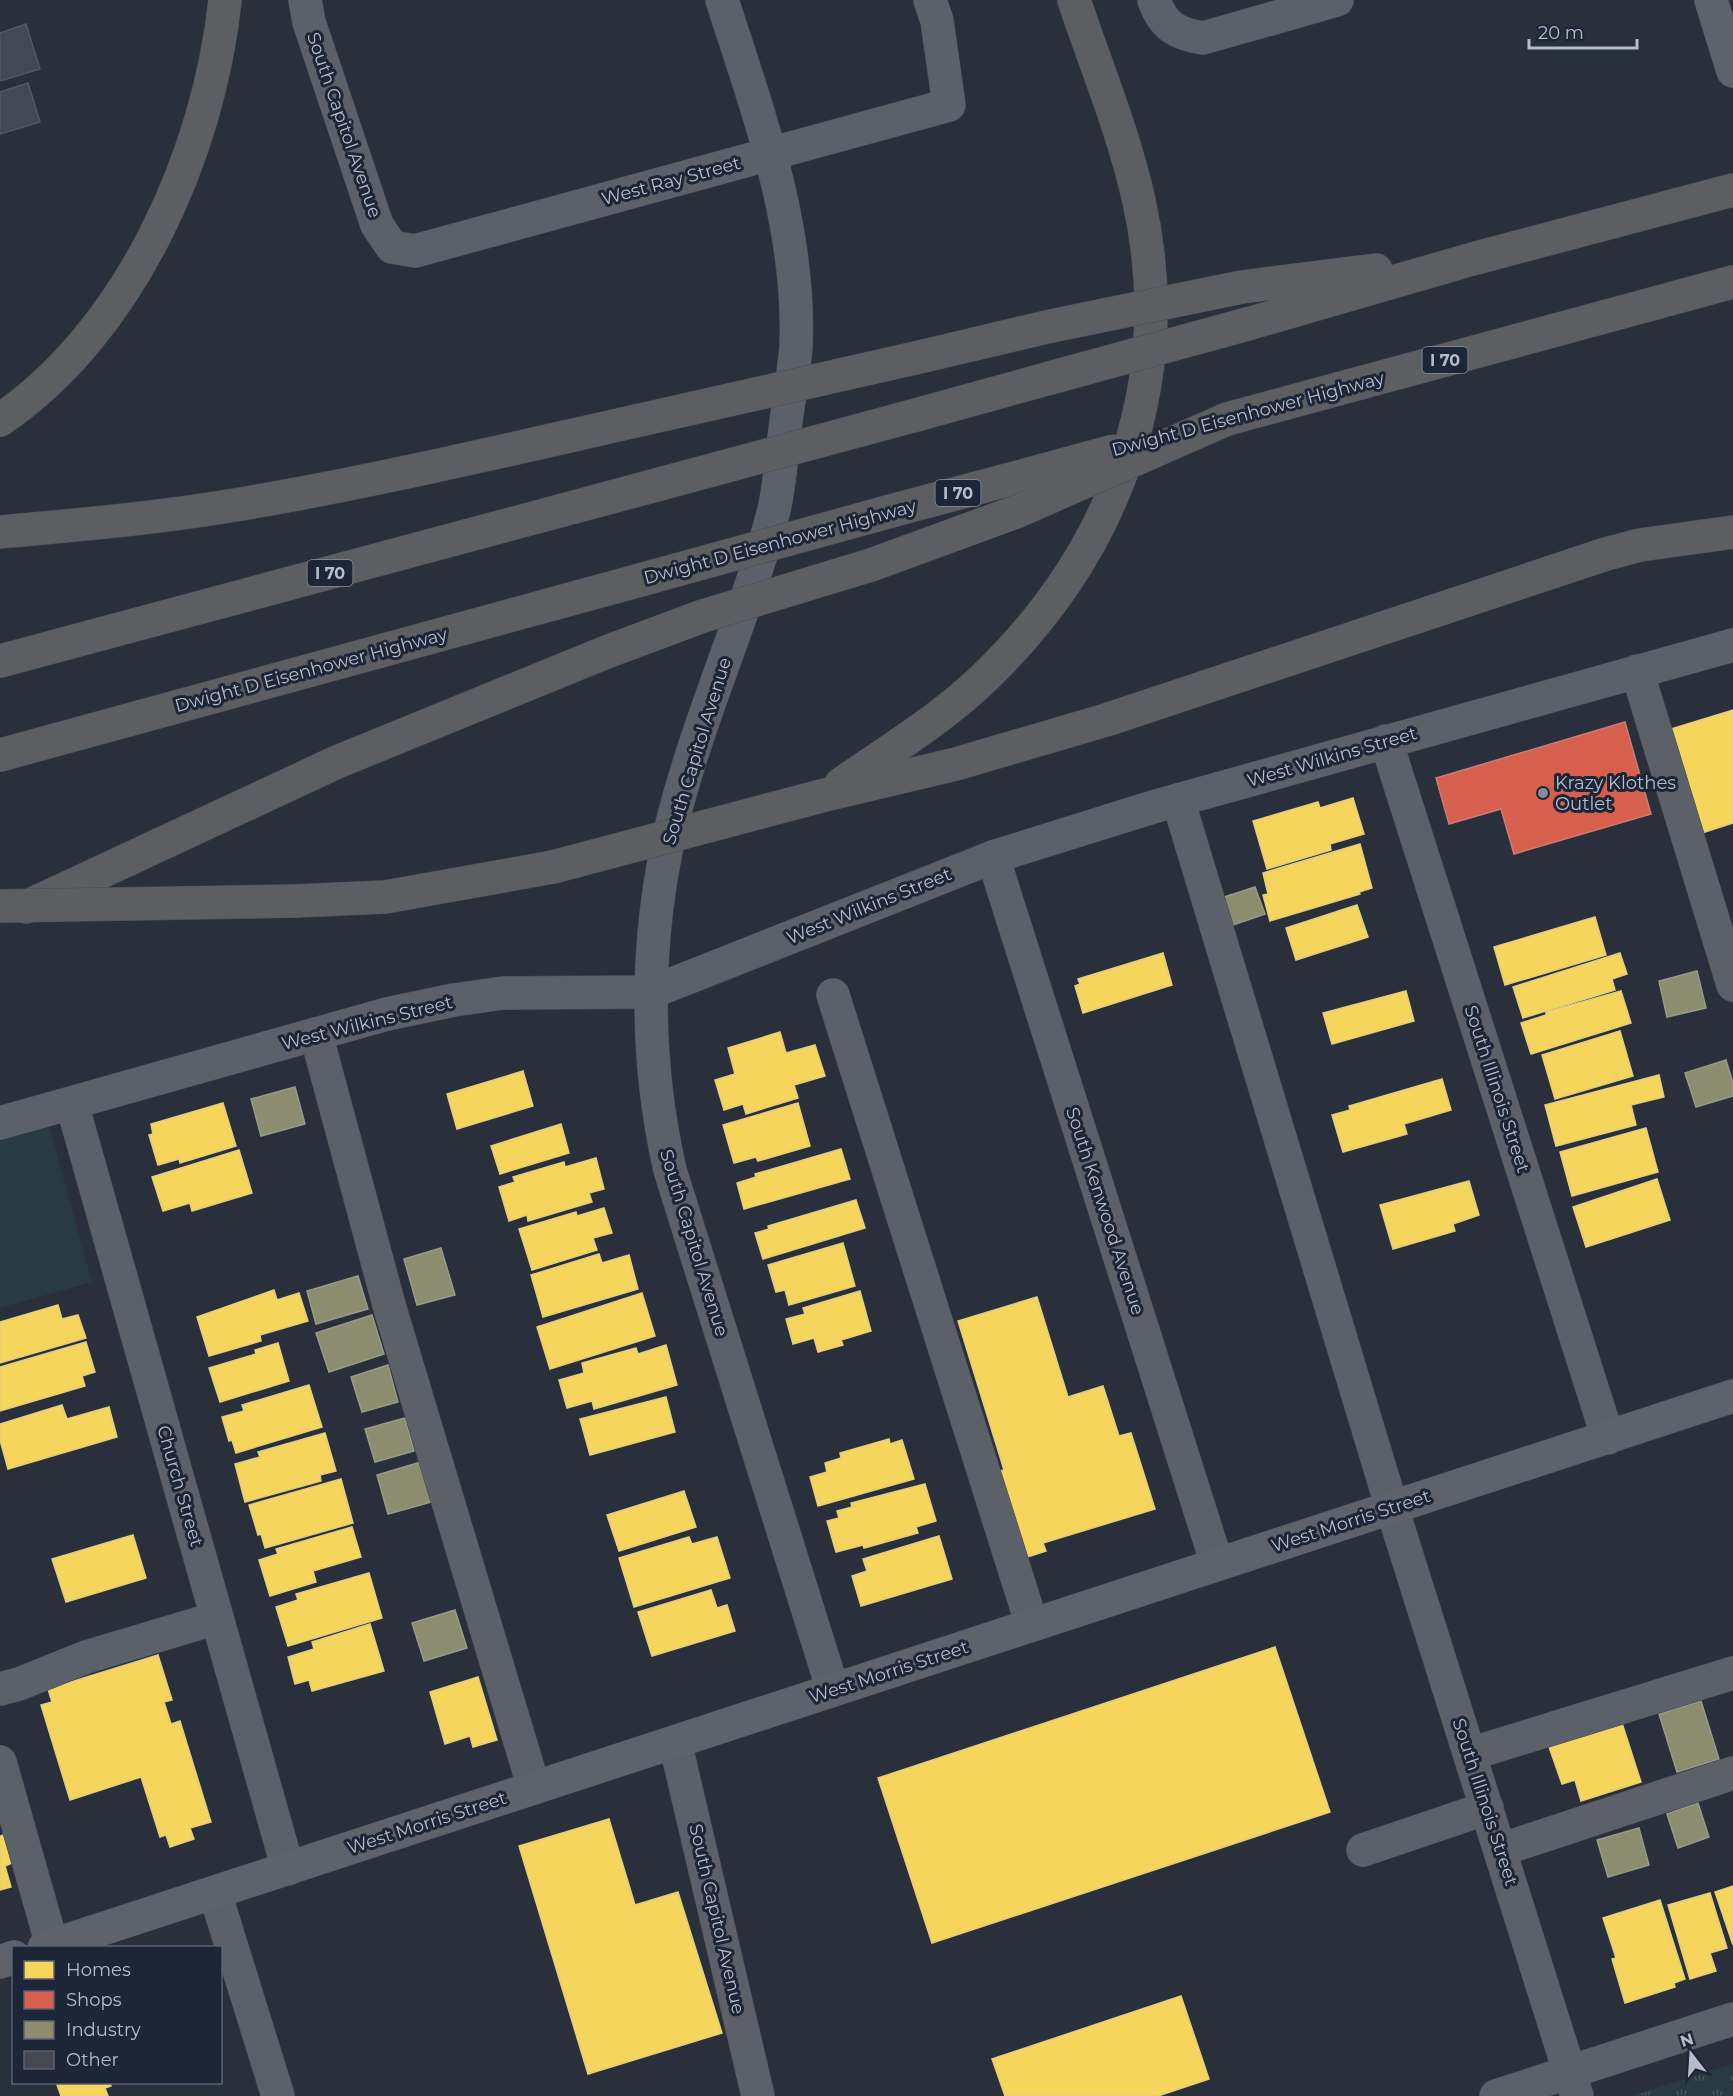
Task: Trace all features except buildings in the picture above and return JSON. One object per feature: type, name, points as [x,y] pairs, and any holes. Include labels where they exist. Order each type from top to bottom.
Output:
[{"type":"highway","points":[[1,420],[27,399],[74,353],[100,321],[146,251],[173,199],[204,113],[216,64],[225,0]]},
{"type":"highway","points":[[825,795],[952,705],[983,679],[1031,629],[1056,598],[1080,560],[1100,520],[1137,431],[1150,341],[1147,245],[1131,169],[1074,0]]},
{"type":"highway","name":"I 70","points":[[0,661],[916,416],[1726,190]]},
{"type":"highway","points":[[0,532],[242,504],[386,476],[1051,326],[1242,287],[1476,258]]},
{"type":"highway","name":"Dwight D Eisenhower Highway","points":[[0,755],[1733,282]]},
{"type":"highway","points":[[0,920],[337,762],[609,651],[703,616],[871,565],[1016,512],[1227,419]]},
{"type":"highway","points":[[0,906],[295,901],[385,897],[553,867],[825,795],[956,764],[1106,720],[1606,554],[1640,544],[1719,533]]},
{"type":"main road","points":[[1711,0],[1733,71]]},
{"type":"main road","name":"West Morris Street","points":[[48,1946],[1733,1396]]},
{"type":"street","name":"South Capitol Avenue","points":[[305,0],[309,22],[377,225],[392,247]]},
{"type":"street","points":[[722,0],[771,154]]},
{"type":"street","name":"West Ray Street","points":[[392,247],[415,251],[949,105],[937,21],[930,0]]},
{"type":"street","points":[[1154,0],[1160,14],[1174,29],[1188,37],[1203,38],[1336,0]]},
{"type":"street","name":"South Capitol Avenue","points":[[771,154],[786,229],[795,314],[796,348],[773,513],[672,822],[659,885],[651,1046],[656,1093],[670,1170],[834,1690]]},
{"type":"street","name":"West Wilkins Street","points":[[0,1123],[396,1012],[503,993],[652,992],[993,858],[1178,800],[1733,645]]},
{"type":"street","points":[[1637,671],[1733,985]]},
{"type":"street","name":"South Illinois Street","points":[[1386,741],[1608,1438]]},
{"type":"street","name":"South Illinois Street","points":[[1178,800],[1392,1508],[1574,2084]]},
{"type":"street","name":"South Kenwood Avenue","points":[[993,858],[1217,1564]]},
{"type":"street","points":[[833,995],[1032,1625]]},
{"type":"street","points":[[316,1034],[389,1305],[534,1788]]},
{"type":"street","name":"Church Street","points":[[72,1104],[288,1869]]},
{"type":"street","points":[[0,1689],[86,1657],[217,1618]]},
{"type":"street","points":[[1470,1754],[1733,1673]]},
{"type":"street","name":"South Capitol Avenue","points":[[675,1742],[758,2096]]},
{"type":"street","points":[[0,1762],[48,1946]]},
{"type":"street","points":[[1500,1850],[1733,1773]]},
{"type":"street","points":[[1362,1850],[1487,1808]]},
{"type":"street","points":[[215,1893],[278,2096]]},
{"type":"street","points":[[1496,2096],[1574,2084],[1733,2019]]},
{"type":"green space","points":[[49,1126],[92,1282],[0,1308],[0,1140]]},
{"type":"green space","points":[[1733,2064],[1733,2096],[1632,2096]]},
{"type":"place","name":"Krazy Klothes Outlet","points":[[1543,793]]}]
